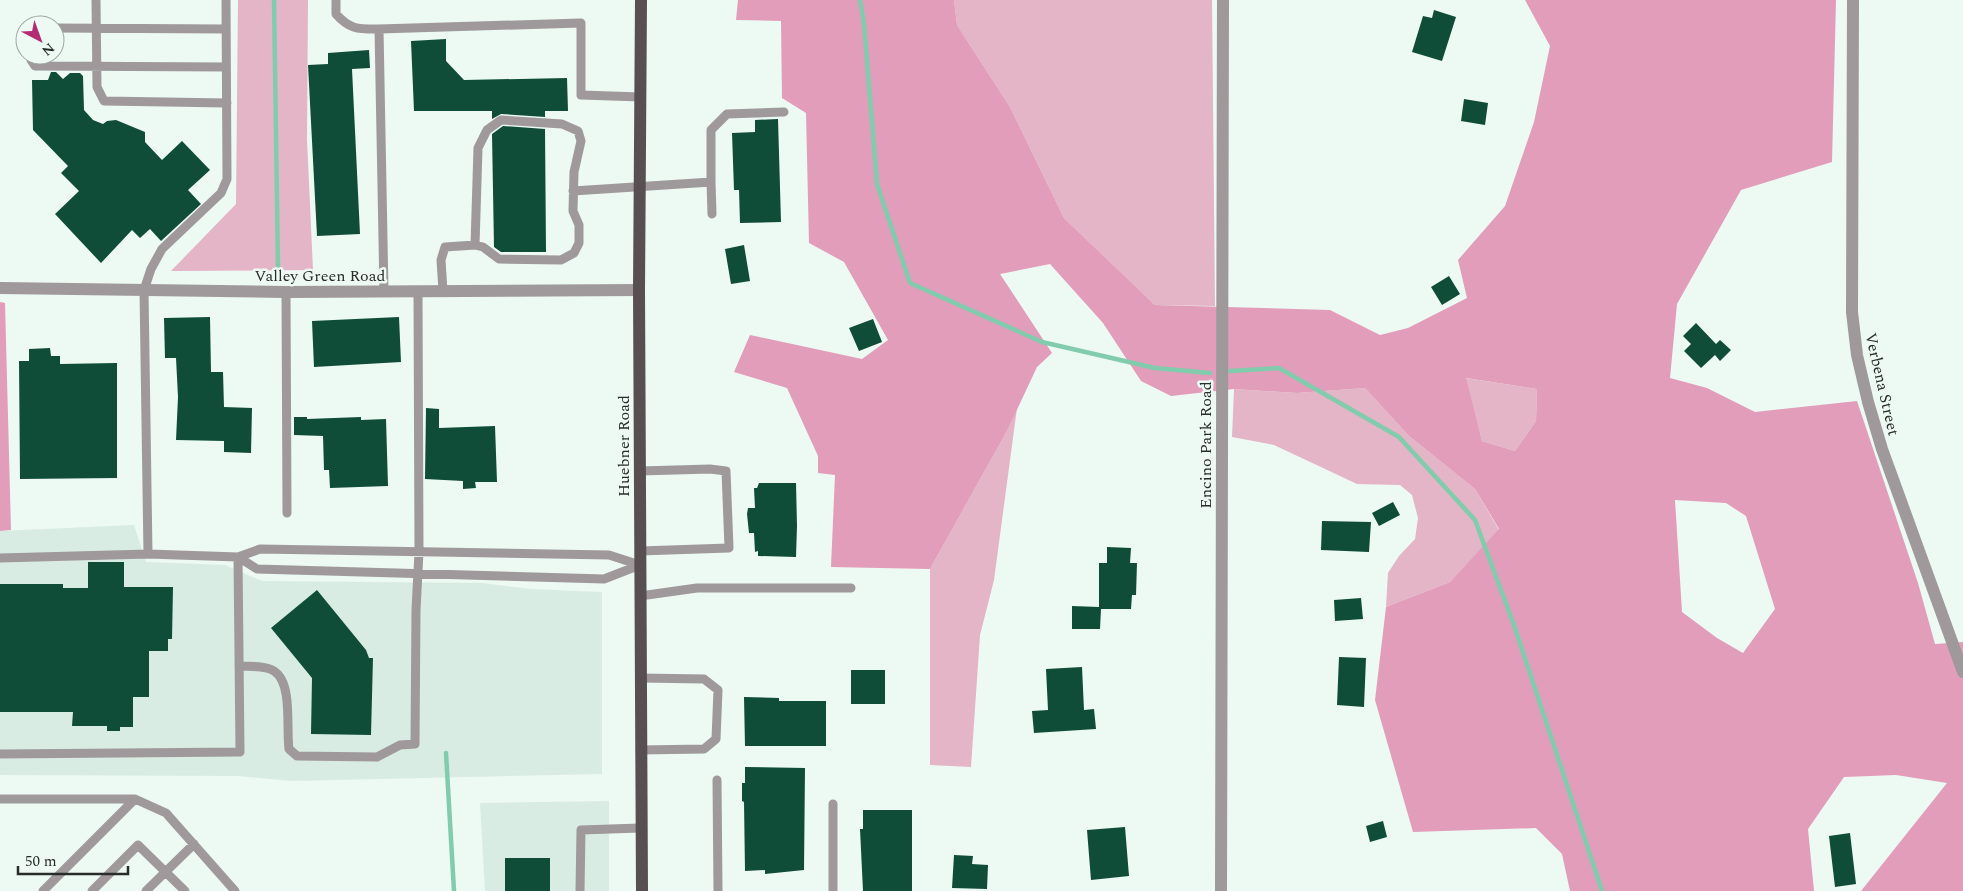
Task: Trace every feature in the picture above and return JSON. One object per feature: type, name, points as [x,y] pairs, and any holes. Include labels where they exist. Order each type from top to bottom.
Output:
[{"type":"main road","name":"Huebner Road","points":[[641,0],[639,290],[640,828],[642,891]]},
{"type":"street","name":"Encino Park Road","points":[[1221,891],[1223,0]]},
{"type":"street","name":"Verbena Street","points":[[1853,0],[1852,312],[1857,354],[1868,402],[1882,449],[1963,672]]},
{"type":"street","name":"Valley Green Road","points":[[0,288],[286,292],[639,290]]},
{"type":"lane","points":[[96,0],[97,87],[104,101],[226,103]]},
{"type":"lane","points":[[148,554],[144,290],[151,269],[162,249],[221,193],[227,179],[226,0]]},
{"type":"lane","points":[[336,0],[336,14],[343,22],[356,29],[581,23],[580,95],[641,98]]},
{"type":"lane","points":[[65,28],[226,29]]},
{"type":"lane","points":[[379,29],[384,292]]},
{"type":"lane","points":[[34,65],[226,66]]},
{"type":"lane","points":[[712,214],[711,130],[727,114],[784,112]]},
{"type":"lane","points":[[443,291],[441,260],[445,247],[475,245],[483,247],[499,259],[561,260],[574,253],[579,243],[579,225],[573,211],[574,172],[581,141],[578,131],[562,124],[501,120],[487,130],[478,148],[475,245]]},
{"type":"lane","points":[[573,190],[711,182]]},
{"type":"lane","points":[[239,666],[273,670],[283,680],[286,692],[289,749],[297,756],[377,757],[400,745],[415,744],[419,552],[418,291]]},
{"type":"lane","points":[[286,292],[287,512]]},
{"type":"lane","points":[[640,471],[710,469],[726,471],[729,548],[640,551]]},
{"type":"lane","points":[[0,558],[148,554],[238,557],[260,549],[609,555],[640,565]]},
{"type":"lane","points":[[238,557],[257,569],[604,579],[640,565]]},
{"type":"lane","points":[[0,754],[240,752],[238,557]]},
{"type":"lane","points":[[640,596],[697,588],[851,588]]},
{"type":"lane","points":[[640,678],[704,679],[718,690],[716,739],[704,749],[640,750]]},
{"type":"lane","points":[[717,780],[718,891]]},
{"type":"lane","points":[[0,798],[135,799],[166,813],[235,891]]},
{"type":"lane","points":[[43,891],[135,799]]},
{"type":"lane","points":[[833,804],[833,891]]},
{"type":"lane","points":[[580,891],[581,830],[640,828]]},
{"type":"lane","points":[[146,891],[194,844]]},
{"type":"lane","points":[[92,891],[138,845],[185,891]]},
{"type":"shaded area","points":[[238,0],[308,0],[307,140],[313,270],[171,271],[236,204]]},
{"type":"shaded area","points":[[738,0],[954,0],[957,25],[1010,107],[1064,218],[1155,305],[1330,310],[1380,335],[1408,328],[1467,298],[1458,260],[1505,206],[1534,122],[1550,46],[1525,0],[1836,0],[1832,162],[1741,190],[1677,304],[1670,378],[1707,388],[1755,412],[1857,401],[1918,583],[1935,644],[1963,642],[1963,891],[1861,891],[1947,783],[1896,775],[1844,777],[1808,829],[1814,891],[1570,891],[1562,854],[1536,828],[1413,832],[1375,700],[1386,607],[1450,582],[1499,529],[1475,489],[1409,436],[1365,388],[1297,393],[1234,389],[1171,396],[1141,381],[1103,323],[1050,264],[1000,274],[1052,353],[1037,367],[1007,431],[930,569],[831,567],[835,475],[818,473],[818,456],[787,388],[734,372],[750,335],[862,359],[888,340],[844,262],[809,243],[806,113],[782,98],[781,21],[736,20]],"holes":[[[1466,378],[1537,389],[1536,421],[1515,451],[1482,441]],[[1675,500],[1726,503],[1746,516],[1775,609],[1743,653],[1717,638],[1682,612]]]},
{"type":"shaded area","points":[[954,0],[1212,0],[1215,306],[1155,305],[1064,218],[1010,107],[957,25]]},
{"type":"shaded area","points":[[0,302],[5,303],[11,530],[0,531]]},
{"type":"shaded area","points":[[1465,378],[1537,389],[1536,421],[1515,451],[1482,441]]},
{"type":"shaded area","points":[[1365,388],[1409,436],[1475,489],[1499,530],[1450,582],[1386,607],[1388,573],[1399,556],[1415,539],[1418,518],[1412,495],[1400,485],[1357,484],[1274,445],[1232,437],[1234,389],[1297,393]]},
{"type":"shaded area","points":[[1017,408],[994,580],[980,635],[971,767],[930,765],[930,569],[1007,431]]},
{"type":"shaded area","points":[[134,525],[146,562],[225,565],[262,581],[482,583],[531,589],[602,592],[602,774],[292,781],[238,776],[0,775],[0,531]]},
{"type":"shaded area","points":[[609,801],[609,891],[485,891],[480,803]]},
{"type":"building","points":[[1434,10],[1456,17],[1442,61],[1412,52],[1423,16],[1432,18]]},
{"type":"building","points":[[446,39],[446,61],[464,80],[567,78],[568,111],[545,111],[545,117],[501,114],[492,119],[492,111],[414,111],[411,41]]},
{"type":"building","points":[[369,50],[370,68],[352,69],[360,234],[317,236],[308,65],[328,64],[328,53]]},
{"type":"building","points":[[51,72],[56,72],[63,79],[70,73],[80,73],[83,76],[84,110],[93,120],[103,124],[107,121],[116,120],[145,132],[145,142],[162,160],[182,141],[210,170],[188,190],[201,204],[161,241],[150,229],[140,238],[132,230],[101,263],[55,214],[79,191],[61,173],[68,166],[33,130],[32,80],[48,80]]},
{"type":"building","points":[[1464,99],[1488,103],[1485,125],[1461,121]]},
{"type":"building","points":[[778,119],[781,222],[740,223],[739,190],[734,190],[732,133],[755,132],[755,120]]},
{"type":"building","points":[[503,126],[545,129],[546,252],[501,252],[494,247],[492,134]]},
{"type":"building","points":[[744,245],[750,281],[731,284],[725,249]]},
{"type":"building","points":[[1449,276],[1460,294],[1442,305],[1431,287]]},
{"type":"building","points":[[210,317],[211,372],[223,372],[224,407],[252,408],[251,453],[224,452],[224,441],[176,440],[178,397],[176,358],[165,358],[164,318]]},
{"type":"building","points":[[399,317],[401,362],[314,367],[312,321]]},
{"type":"building","points":[[873,319],[882,342],[859,351],[849,328]]},
{"type":"building","points":[[1696,323],[1716,344],[1720,340],[1731,350],[1720,361],[1715,355],[1701,368],[1684,351],[1691,344],[1683,336]]},
{"type":"building","points":[[50,348],[51,356],[60,356],[60,364],[117,363],[117,478],[20,479],[19,361],[29,361],[29,349]]},
{"type":"building","points":[[426,408],[439,409],[439,428],[495,426],[497,482],[475,482],[476,488],[463,489],[463,481],[425,479]]},
{"type":"building","points":[[294,417],[307,417],[307,419],[361,417],[361,420],[386,419],[388,486],[330,488],[329,470],[324,470],[323,436],[294,435]]},
{"type":"building","points":[[759,483],[796,483],[796,557],[758,556],[758,551],[755,552],[754,533],[749,533],[747,514],[748,508],[755,508],[754,488],[757,488]]},
{"type":"building","points":[[1393,502],[1400,515],[1379,526],[1372,513]]},
{"type":"building","points":[[1322,521],[1371,522],[1369,552],[1321,550]]},
{"type":"building","points":[[1107,547],[1131,548],[1130,563],[1137,563],[1136,595],[1132,595],[1131,609],[1101,609],[1100,629],[1072,629],[1072,606],[1099,607],[1099,563],[1107,563]]},
{"type":"building","points":[[88,562],[124,562],[124,587],[173,587],[172,639],[168,639],[168,651],[149,651],[149,697],[133,697],[133,727],[120,727],[120,731],[107,731],[107,726],[72,726],[73,712],[0,712],[0,584],[63,584],[63,588],[88,588]]},
{"type":"building","points":[[317,590],[366,650],[369,658],[373,658],[371,735],[311,734],[312,678],[271,628]]},
{"type":"building","points":[[1361,598],[1363,619],[1335,621],[1334,600]]},
{"type":"building","points":[[1339,657],[1366,658],[1364,707],[1337,705]]},
{"type":"building","points":[[1082,667],[1084,710],[1094,709],[1096,729],[1034,733],[1032,711],[1048,710],[1046,669]]},
{"type":"building","points":[[851,670],[885,670],[885,704],[851,704]]},
{"type":"building","points":[[744,697],[779,698],[779,701],[826,701],[826,746],[745,746]]},
{"type":"building","points":[[745,767],[805,768],[804,870],[765,874],[765,870],[745,871],[742,783],[745,783]]},
{"type":"building","points":[[863,810],[912,810],[912,891],[863,891],[860,829],[863,829]]},
{"type":"building","points":[[1383,821],[1387,837],[1370,842],[1366,826]]},
{"type":"building","points":[[1125,827],[1129,876],[1091,880],[1087,830]]},
{"type":"building","points":[[1850,833],[1856,884],[1835,887],[1829,836]]},
{"type":"building","points":[[954,855],[973,856],[972,864],[988,865],[987,889],[952,888]]},
{"type":"building","points":[[505,858],[550,858],[550,891],[505,891]]},
{"type":"waterway","points":[[274,0],[278,268]]},
{"type":"waterway","points":[[860,0],[864,24],[877,184],[910,283],[1042,342],[1155,368],[1210,373]]},
{"type":"waterway","points":[[1230,371],[1279,368],[1399,437],[1475,520],[1515,628],[1602,891]]},
{"type":"waterway","points":[[446,753],[454,891]]}]
